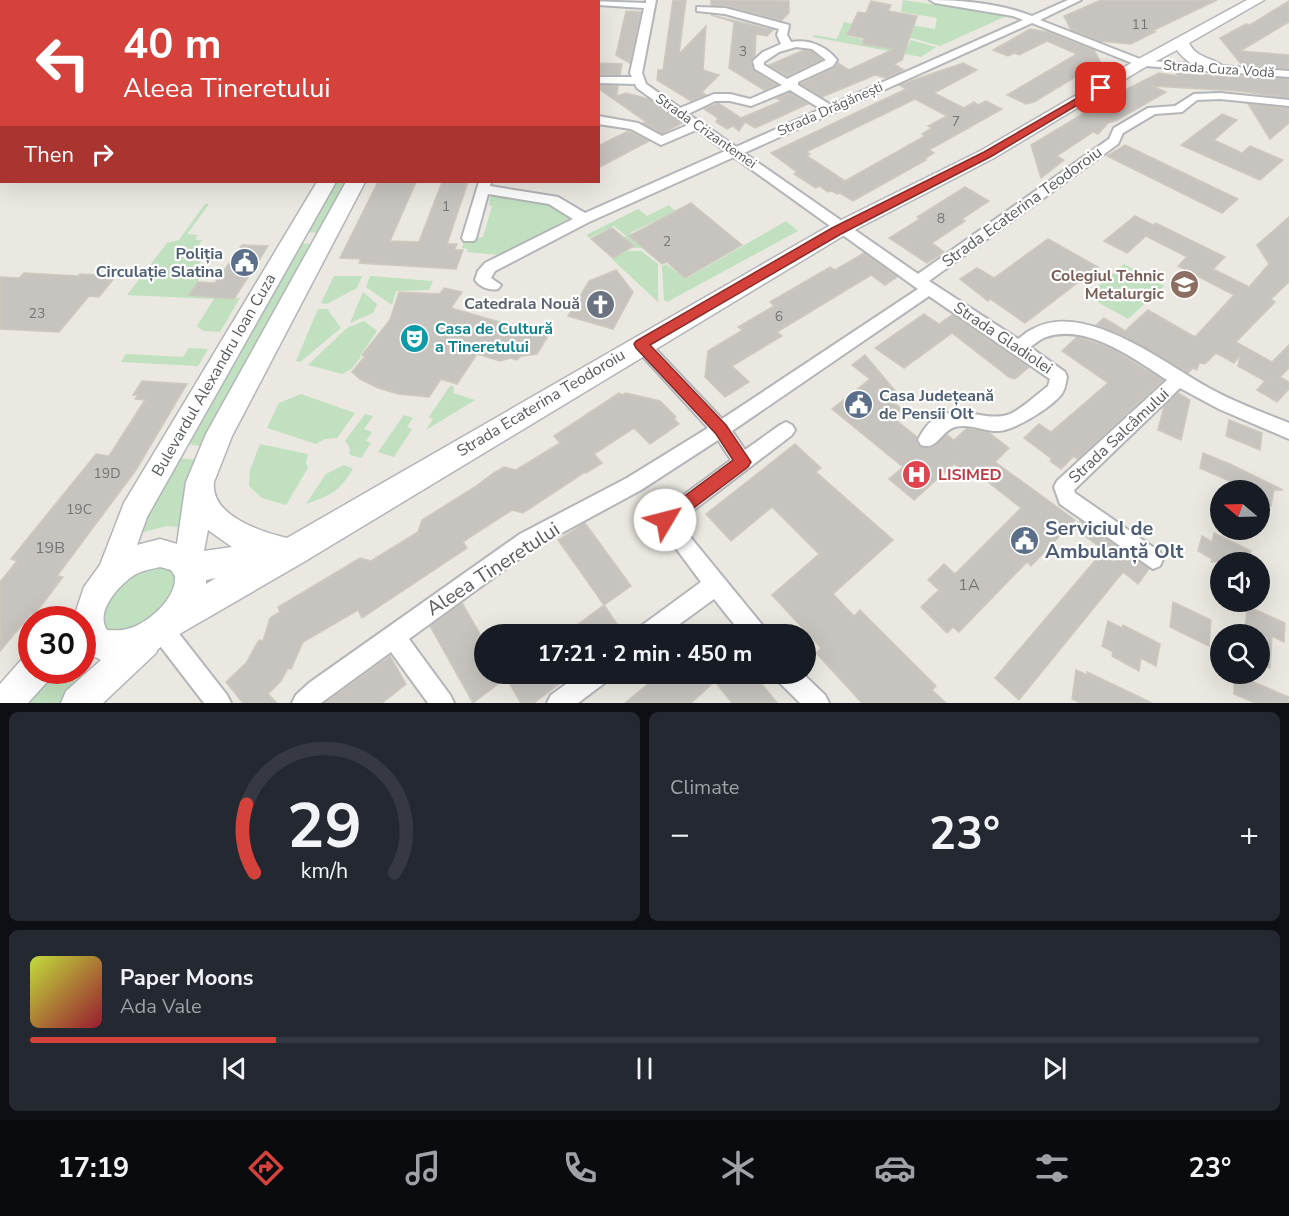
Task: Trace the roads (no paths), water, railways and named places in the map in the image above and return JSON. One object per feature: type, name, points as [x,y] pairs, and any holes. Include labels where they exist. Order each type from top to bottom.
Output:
[{"type":"main road","name":"Strada Ecaterina Teodoroiu","points":[[161,630],[641,344],[843,227],[988,154],[1181,41],[1257,0]]},
{"type":"main road","points":[[1181,41],[1187,54],[1218,69]]},
{"type":"main road","name":"Bulevardul Alexandru Ioan Cuza","points":[[112,574],[119,548],[134,512],[325,183]]},
{"type":"main road","name":"Bulevardul Alexandru Ioan Cuza","points":[[187,566],[199,490],[225,420],[354,183]]},
{"type":"main road","points":[[199,490],[209,512],[220,525],[237,536],[264,547],[291,553]]},
{"type":"main road","name":"Strada Ecaterina Teodoroiu","points":[[187,566],[291,553]]},
{"type":"main road","points":[[78,703],[161,630],[182,608],[189,594],[191,580],[187,566],[170,554],[154,554],[136,559],[112,574],[89,606]]},
{"type":"main road","points":[[96,640],[103,645],[117,647],[134,645],[161,630]]},
{"type":"street","name":"Strada Cuza Vodă","points":[[935,0],[1015,13],[1143,63],[1289,74]]},
{"type":"street","name":"Strada Drăgănești","points":[[493,285],[483,280],[485,271],[490,267],[584,219],[1076,0]]},
{"type":"street","points":[[600,2],[651,3]]},
{"type":"street","name":"Strada Crizantemei","points":[[651,3],[636,73],[641,86],[843,227]]},
{"type":"street","points":[[700,9],[725,12],[786,27],[782,35],[786,43]]},
{"type":"street","points":[[792,85],[792,80],[829,64],[832,60],[826,51],[802,44],[786,43],[769,51],[758,61],[759,67],[830,109]]},
{"type":"street","points":[[600,80],[638,81]]},
{"type":"street","points":[[680,113],[703,100],[725,95],[751,103],[792,85]]},
{"type":"street","name":"Strada Cuza Vodă","points":[[1152,110],[1178,110],[1194,97],[1220,96],[1289,103]]},
{"type":"street","name":"Strada Ecaterina Teodoroiu","points":[[924,285],[1054,182],[1114,141],[1118,131],[1152,110]]},
{"type":"street","points":[[600,120],[634,126],[661,141],[698,125]]},
{"type":"street","points":[[469,238],[484,185],[553,200],[584,219]]},
{"type":"street","name":"Strada Gladiolei","points":[[843,227],[1059,377],[1055,390],[1015,420],[998,424],[965,418],[951,420],[938,428],[927,440]]},
{"type":"street","name":"Aleea Tineretului","points":[[303,703],[527,541],[634,484],[721,429],[924,285]]},
{"type":"street","name":"Strada Salcâmului","points":[[1018,347],[1029,335],[1049,327],[1086,330],[1110,340],[1203,394],[1289,431]]},
{"type":"street","points":[[641,344],[721,429],[743,462]]},
{"type":"street","name":"Strada Salcâmului","points":[[1153,559],[1067,498],[1064,487],[1179,379]]},
{"type":"street","points":[[747,624],[665,520],[786,430]]},
{"type":"street","points":[[662,624],[715,585]]},
{"type":"street","points":[[161,630],[219,703]]},
{"type":"street","points":[[393,636],[442,703]]},
{"type":"street","points":[[559,703],[585,684]]},
{"type":"street","points":[[797,684],[817,703]]},
{"type":"place","name":"Poliția Circulație Slatina","points":[[244,263]]},
{"type":"place","name":"Colegiul Tehnic Metalurgic","points":[[1185,285]]},
{"type":"place","name":"Catedrala Nouă","points":[[601,304]]},
{"type":"place","name":"Casa de Cultură a Tineretului","points":[[414,338]]},
{"type":"place","name":"Casa Județeană de Pensii Olt","points":[[858,405]]},
{"type":"place","name":"LISIMED","points":[[917,475]]},
{"type":"place","name":"Serviciul de Ambulanță Olt","points":[[1024,540]]}]
